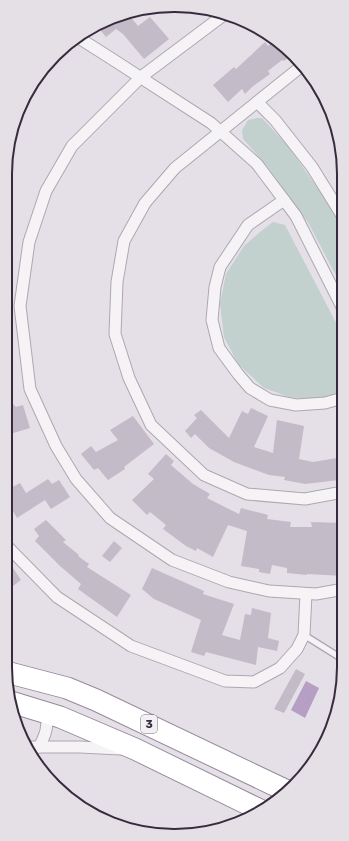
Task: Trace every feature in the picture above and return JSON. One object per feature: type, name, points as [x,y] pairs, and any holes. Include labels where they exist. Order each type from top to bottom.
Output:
[{"type":"highway","name":"3","points":[[12,674],[67,688],[96,700],[282,789]]},
{"type":"highway","name":"3","points":[[17,704],[60,717],[135,749],[255,808]]},
{"type":"street","points":[[219,19],[141,77],[72,146],[46,191],[28,242],[20,306],[30,389],[56,446],[76,479],[110,518],[172,560],[229,582],[269,591],[316,594],[337,590]]},
{"type":"street","points":[[83,40],[211,123],[257,164],[296,216],[337,297]]},
{"type":"street","points":[[298,69],[175,168],[145,203],[124,241],[117,282],[115,334],[127,370],[151,425],[204,475],[247,494],[305,499],[337,493]]},
{"type":"street","points":[[257,102],[275,120],[312,167],[337,207]]},
{"type":"street","points":[[284,200],[248,225],[220,267],[214,288],[212,320],[219,348],[250,388],[270,400],[296,405],[325,403],[337,400]]},
{"type":"street","points":[[12,551],[57,597],[131,646],[225,681],[254,682],[280,668],[297,649],[304,635],[306,594]]},
{"type":"street","points":[[34,747],[46,734],[48,725],[46,713]]},
{"type":"street","points":[[34,747],[135,749]]},
{"type":"lane","points":[[304,635],[337,656]]},
{"type":"shaded area","points":[[262,118],[288,146],[337,216],[337,278],[309,224],[268,167],[243,139],[242,130],[248,120]]},
{"type":"shaded area","points":[[273,222],[285,225],[337,325],[337,395],[309,399],[289,397],[264,388],[238,364],[224,337],[220,304],[226,274],[244,246]]},
{"type":"shaded area","points":[[306,681],[319,688],[305,718],[291,710]]},
{"type":"building","points":[[150,17],[169,39],[144,59],[123,34],[116,29],[106,37],[100,30],[112,24],[132,18],[138,26]]},
{"type":"building","points":[[265,42],[268,46],[270,44],[282,52],[288,58],[284,61],[282,60],[268,71],[270,74],[245,94],[242,89],[228,102],[213,85],[234,67],[236,69]]},
{"type":"building","points":[[12,404],[16,407],[23,405],[30,428],[12,433]]},
{"type":"building","points":[[251,408],[268,416],[254,447],[273,453],[277,420],[304,426],[299,459],[313,462],[337,458],[337,480],[305,484],[284,480],[285,477],[269,475],[234,462],[209,448],[195,434],[191,438],[185,431],[197,418],[194,415],[201,410],[229,438],[242,411],[248,414]]},
{"type":"building","points":[[133,416],[154,444],[124,467],[125,469],[108,480],[98,468],[94,470],[81,454],[91,446],[96,452],[118,440],[110,430]]},
{"type":"building","points":[[166,454],[174,461],[171,465],[193,484],[210,494],[207,498],[239,514],[241,508],[268,515],[267,519],[291,522],[290,527],[312,527],[311,522],[337,523],[337,576],[287,573],[287,568],[272,565],[270,574],[259,572],[259,569],[241,566],[247,531],[228,525],[213,557],[197,548],[196,551],[186,546],[163,529],[166,525],[150,512],[147,515],[132,500],[154,479],[148,474]]},
{"type":"building","points":[[48,479],[52,484],[59,480],[70,497],[51,509],[45,500],[17,518],[12,510],[12,487],[20,483],[26,493]]},
{"type":"building","points":[[46,520],[66,540],[63,542],[89,564],[87,567],[131,595],[117,617],[78,589],[81,584],[35,541],[39,536],[34,529]]},
{"type":"building","points":[[114,541],[122,548],[110,562],[102,556]]},
{"type":"building","points":[[12,566],[21,580],[12,587]]},
{"type":"building","points":[[152,568],[204,591],[203,594],[234,604],[222,635],[240,640],[245,614],[251,615],[252,608],[271,613],[268,638],[279,641],[277,651],[258,647],[256,665],[206,652],[204,656],[191,652],[201,620],[154,599],[142,589]]},
{"type":"building","points":[[296,669],[305,674],[284,713],[274,709]]}]
